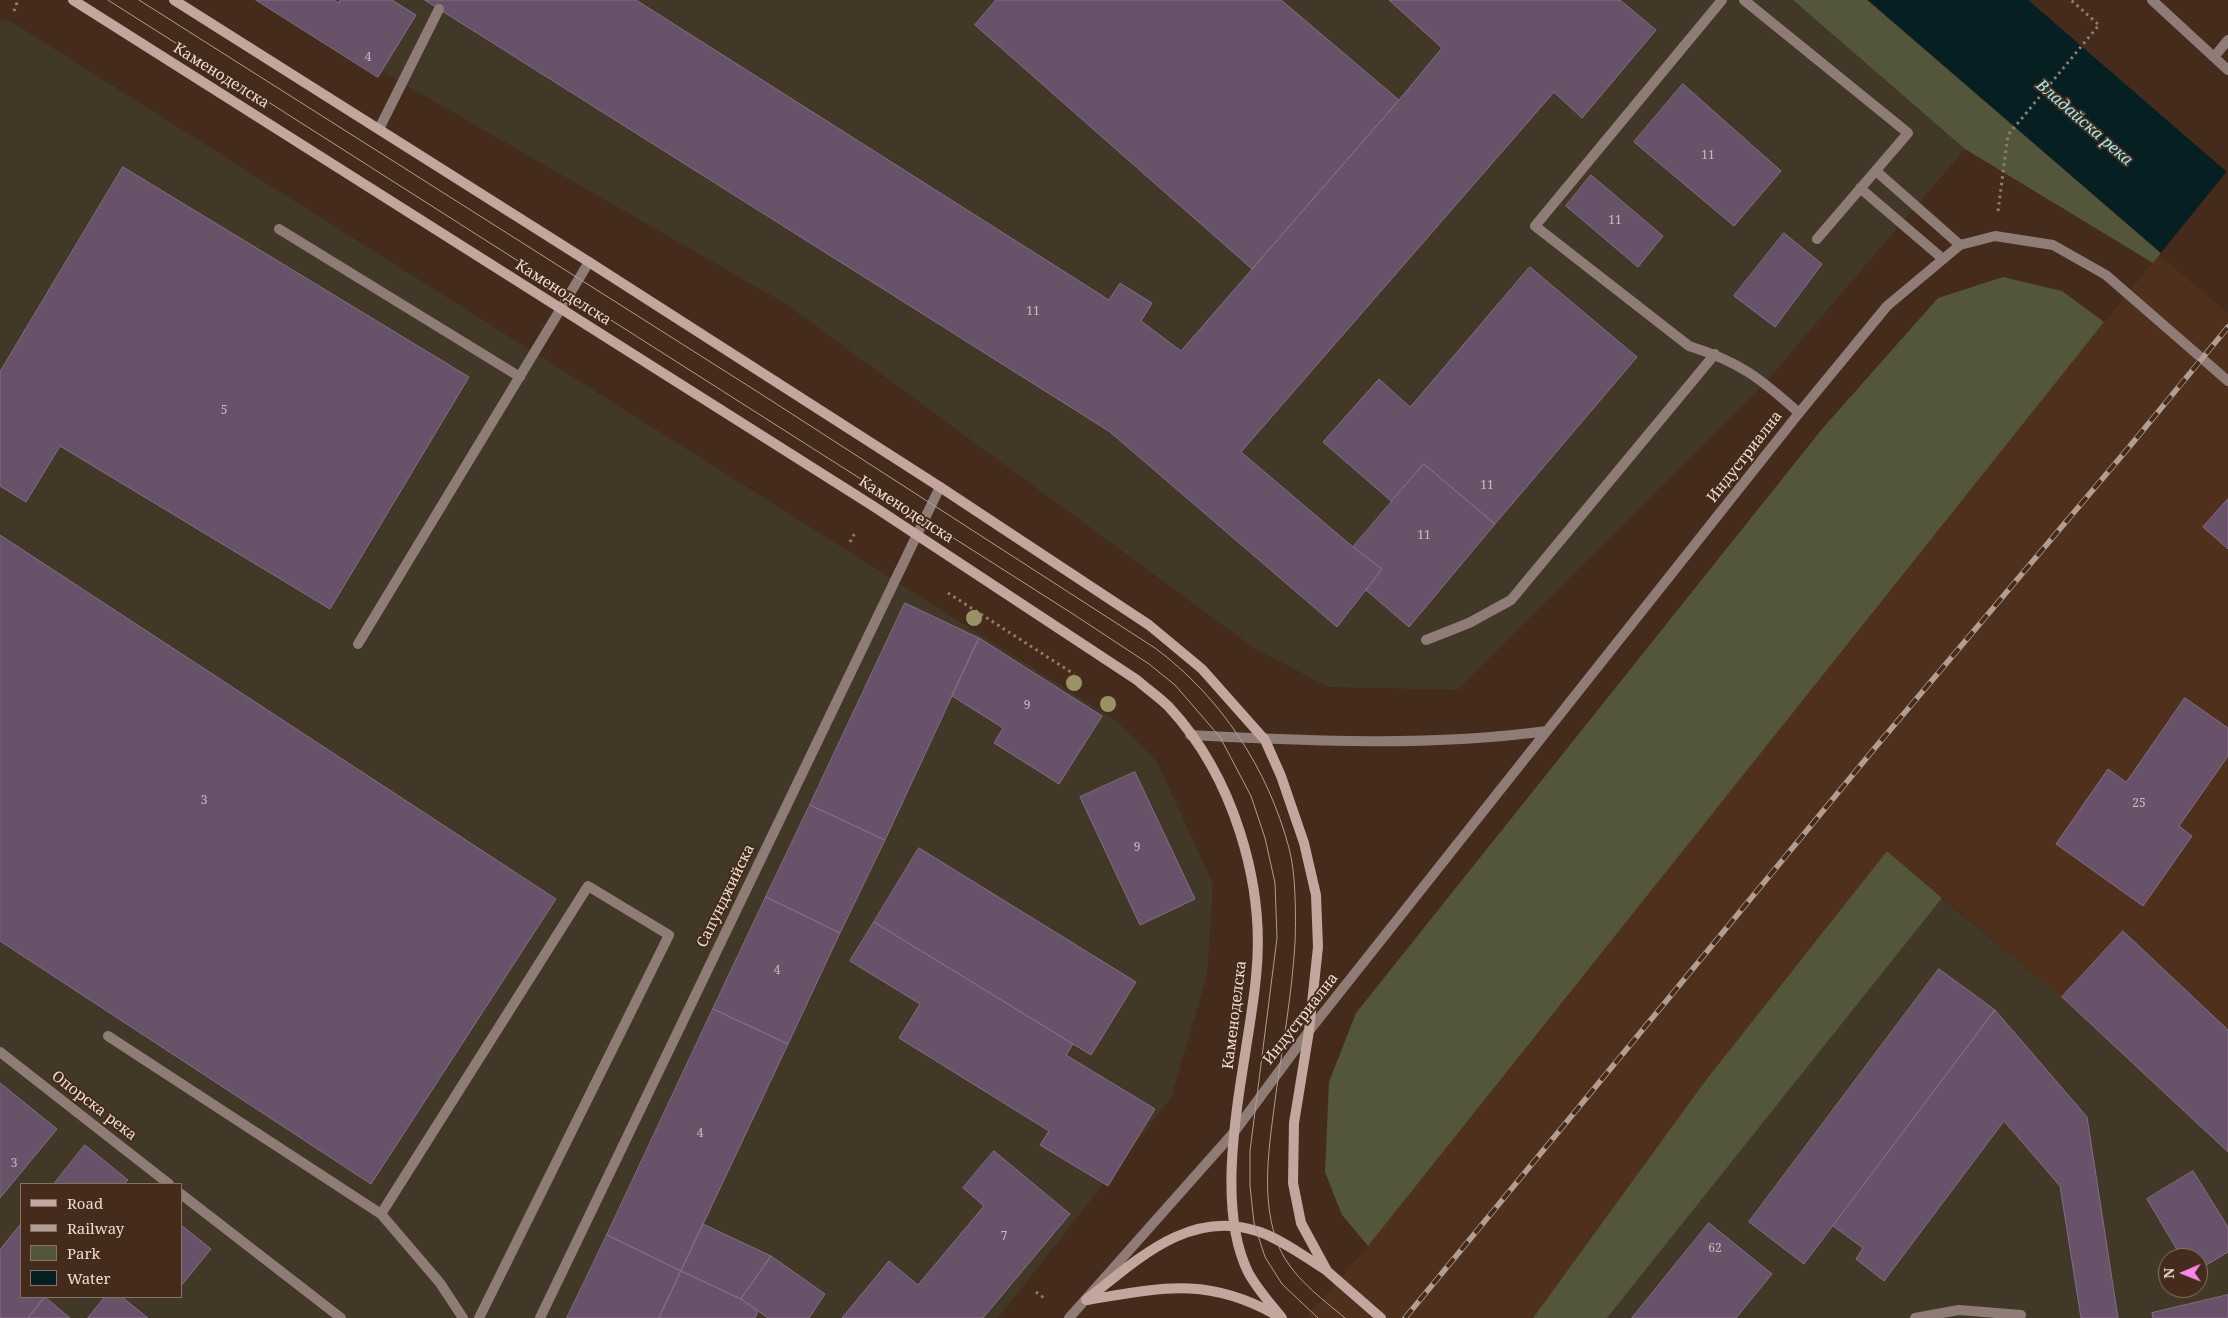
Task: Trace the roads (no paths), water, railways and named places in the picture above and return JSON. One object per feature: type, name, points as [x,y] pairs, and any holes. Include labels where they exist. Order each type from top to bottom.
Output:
[{"type":"main road","name":"Каменоделска","points":[[74,0],[916,535],[1137,680],[1168,707],[1218,776],[1245,844],[1257,917],[1257,976],[1235,1131],[1231,1200],[1234,1225],[1248,1272],[1281,1318]]},
{"type":"main road","points":[[174,0],[589,262],[940,487],[1149,625],[1202,669],[1265,740],[1281,776],[1304,843],[1316,894],[1318,947],[1309,1031],[1294,1123],[1293,1182],[1301,1223],[1327,1271]]},
{"type":"main road","points":[[1086,1300],[1148,1252],[1188,1231],[1214,1225],[1234,1225],[1260,1232],[1280,1241],[1327,1271],[1381,1318]]},
{"type":"main road","points":[[1086,1300],[1162,1288],[1210,1289],[1255,1303],[1281,1318]]},
{"type":"street","points":[[1722,0],[1535,226],[1689,346],[1715,354],[1752,373],[1799,413]]},
{"type":"street","points":[[1744,0],[1908,133],[1817,239]]},
{"type":"street","points":[[2152,0],[2228,70]]},
{"type":"street","points":[[378,129],[439,9]]},
{"type":"street","points":[[2214,58],[2228,40]]},
{"type":"street","points":[[1876,171],[1960,245]]},
{"type":"street","points":[[1860,188],[1943,259]]},
{"type":"street","points":[[279,229],[520,377]]},
{"type":"street","name":"Индустриална","points":[[1069,1318],[1235,1131],[1309,1031],[1799,413],[1887,306],[1960,245],[1995,236],[2053,244],[2106,275],[2228,380]]},
{"type":"street","points":[[358,644],[589,262]]},
{"type":"street","points":[[1426,640],[1469,623],[1511,600],[1715,354]]},
{"type":"street","name":"Сапунджийска","points":[[540,1318],[940,487]]},
{"type":"street","points":[[1190,735],[1265,740],[1434,742],[1502,737],[1547,731]]},
{"type":"street","points":[[381,1214],[588,886],[669,935],[479,1318]]},
{"type":"street","points":[[108,1036],[381,1214],[440,1283],[463,1318]]},
{"type":"street","name":"Опорска река","points":[[0,1052],[168,1183]]},
{"type":"street","points":[[182,1195],[340,1318]]},
{"type":"street","points":[[1915,1318],[1959,1310],[2022,1315]]},
{"type":"water","name":"Владайска река","points":[[1868,0],[2028,0],[2228,173],[2228,311]]},
{"type":"tram line","points":[[108,0],[1073,614],[1149,664],[1175,685],[1220,737],[1251,796],[1265,838],[1275,883],[1277,938],[1250,1151],[1250,1186],[1254,1223],[1265,1257],[1282,1284],[1318,1318]]},
{"type":"tram line","points":[[139,0],[761,394],[1155,648],[1179,667],[1201,689],[1221,712],[1255,763],[1280,819],[1291,858],[1294,882],[1295,943],[1290,999],[1269,1151],[1269,1210],[1273,1229],[1279,1247],[1291,1268],[1317,1295],[1345,1318]]},
{"type":"railway","points":[[1405,1318],[1874,749],[2228,327]]}]
